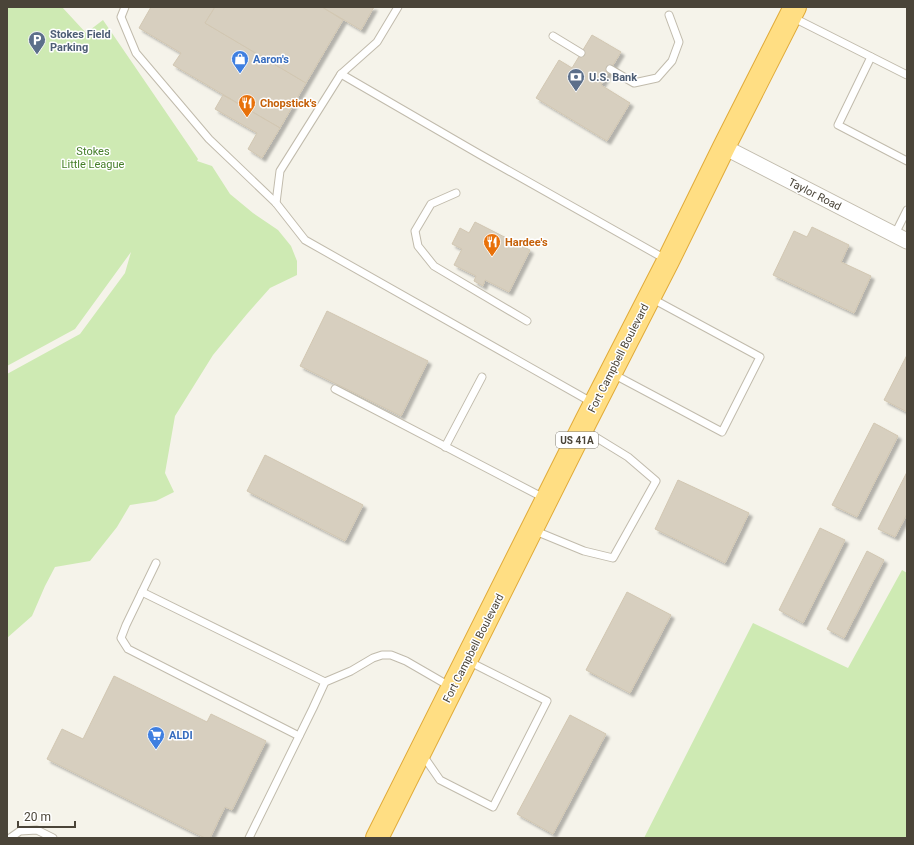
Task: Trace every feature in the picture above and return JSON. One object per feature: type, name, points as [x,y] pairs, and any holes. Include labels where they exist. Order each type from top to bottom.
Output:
[{"type":"highway","name":"Fort Campbell Boulevard","points":[[377,838],[582,429],[650,298],[792,12]]},
{"type":"street","name":"Taylor Road","points":[[724,148],[901,237]]},
{"type":"lane","points":[[126,7],[121,17],[136,53],[209,139],[276,203],[304,240],[595,404]]},
{"type":"lane","points":[[276,203],[280,171],[341,74],[377,42],[398,7]]},
{"type":"lane","points":[[792,12],[871,57],[907,75]]},
{"type":"lane","points":[[610,69],[634,83],[657,78],[672,61],[678,42],[669,16]]},
{"type":"lane","points":[[553,36],[581,53]]},
{"type":"lane","points":[[871,57],[838,125],[907,161]]},
{"type":"lane","points":[[341,74],[668,261]]},
{"type":"lane","points":[[456,193],[431,204],[415,231],[418,246],[434,266],[527,321]]},
{"type":"lane","points":[[901,237],[907,210]]},
{"type":"lane","points":[[611,373],[722,432],[760,356],[650,298]]},
{"type":"lane","points":[[445,447],[482,377]]},
{"type":"lane","points":[[335,389],[547,500]]},
{"type":"lane","points":[[532,529],[584,552],[613,558],[656,481],[628,457],[582,429]]},
{"type":"lane","points":[[156,562],[121,638],[128,649],[299,736]]},
{"type":"lane","points":[[142,592],[325,682]]},
{"type":"lane","points":[[249,838],[325,682],[351,671],[373,658],[382,655],[391,655],[406,660],[452,687]]},
{"type":"lane","points":[[420,751],[440,780],[493,807],[548,701],[466,660]]},
{"type":"lane","points":[[10,838],[20,831],[37,830],[53,838]]},
{"type":"green space","name":"Stokes Little League","points":[[7,7],[62,7],[86,33],[103,20],[198,159],[197,161],[212,166],[230,194],[253,213],[278,230],[291,246],[297,261],[297,275],[270,288],[247,314],[213,355],[175,416],[165,473],[174,492],[156,501],[130,505],[117,527],[90,561],[55,567],[32,616],[7,638],[7,374],[80,334],[125,273],[131,252],[75,329],[7,366]]},
{"type":"green space","points":[[902,570],[907,573],[907,838],[644,838],[753,623],[848,668]]},
{"type":"building","name":"Aaron's","points":[[151,7],[215,7],[205,23],[306,83],[280,128],[173,65],[181,53],[139,28]]},
{"type":"building","points":[[215,7],[322,7],[343,20],[306,83],[205,23]]},
{"type":"building","points":[[322,7],[374,7],[361,30]]},
{"type":"building","name":"U.S. Bank","points":[[592,35],[621,52],[601,85],[630,103],[607,141],[536,98],[559,60],[572,68]]},
{"type":"building","name":"Chopstick's","points":[[223,95],[280,128],[262,158],[248,149],[257,133],[215,109]]},
{"type":"building","name":"Hardee's","points":[[475,222],[530,250],[509,292],[485,280],[483,286],[474,281],[476,276],[454,265],[462,249],[452,244],[460,228],[469,233]]},
{"type":"building","points":[[812,227],[849,245],[841,262],[871,276],[854,313],[773,275],[794,231],[807,237]]},
{"type":"building","points":[[327,311],[428,361],[401,416],[300,366]]},
{"type":"building","points":[[907,355],[907,412],[884,400]]},
{"type":"building","points":[[874,423],[898,436],[857,517],[832,505]]},
{"type":"building","points":[[265,455],[363,505],[345,541],[247,491]]},
{"type":"building","points":[[907,472],[907,514],[895,537],[878,529]]},
{"type":"building","points":[[678,480],[749,513],[725,563],[655,529]]},
{"type":"building","points":[[820,528],[845,540],[803,623],[779,610]]},
{"type":"building","points":[[867,551],[884,560],[844,638],[827,629]]},
{"type":"building","points":[[627,592],[671,615],[630,693],[586,670]]},
{"type":"building","name":"ALDI","points":[[114,676],[207,722],[211,714],[266,741],[232,810],[225,807],[210,838],[205,838],[47,759],[62,729],[83,739]]},
{"type":"building","points":[[570,715],[606,734],[553,834],[517,814]]},
{"type":"place","name":"Stokes Field Parking","points":[[37,55]]},
{"type":"place","name":"Aaron's","points":[[240,74]]},
{"type":"place","name":"U.S. Bank","points":[[576,92]]},
{"type":"place","name":"Chopstick's","points":[[247,118]]},
{"type":"place","name":"Hardee's","points":[[492,257]]},
{"type":"place","name":"ALDI","points":[[156,750]]}]
